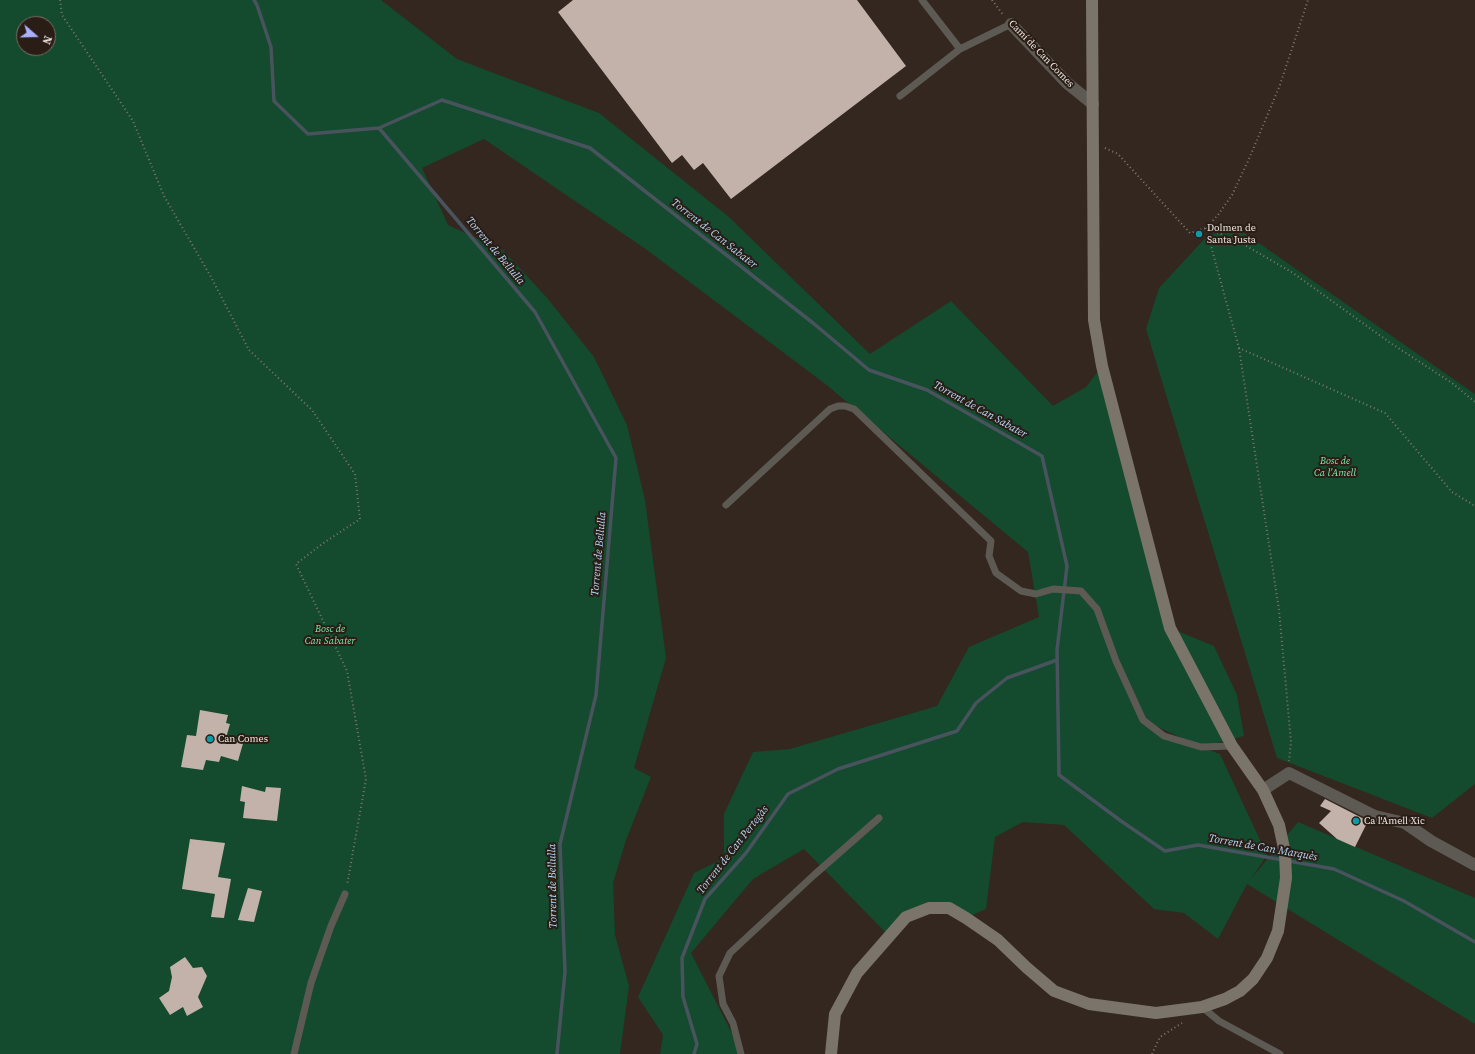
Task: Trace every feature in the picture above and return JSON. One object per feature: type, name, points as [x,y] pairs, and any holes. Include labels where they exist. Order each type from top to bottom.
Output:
[{"type":"main road","points":[[831,1054],[835,1014],[857,973],[906,917],[929,908],[949,908],[966,918],[998,940],[1054,991],[1089,1004],[1156,1013],[1202,1007],[1225,999],[1240,991],[1253,979],[1267,958],[1278,932],[1286,878],[1285,853],[1279,825],[1263,790],[1232,746],[1170,628],[1102,366],[1094,320],[1092,0]]},
{"type":"street","name":"Camí de Can Comes","points":[[1011,24],[1067,83],[1093,104]]},
{"type":"street","points":[[1263,790],[1289,774],[1375,816],[1405,823],[1432,841],[1475,865]]},
{"type":"lane","points":[[922,0],[960,49]]},
{"type":"lane","points":[[900,96],[960,49],[1011,24]]},
{"type":"lane","points":[[726,506],[830,409],[838,406],[846,406],[854,409],[990,541],[989,556],[996,573],[1021,591],[1036,594],[1053,589],[1081,592],[1098,609],[1116,661],[1143,720],[1164,736],[1201,747],[1232,746]]},
{"type":"lane","points":[[741,1054],[733,1023],[723,1004],[719,976],[730,953],[814,875],[879,818]]},
{"type":"lane","points":[[294,1054],[311,983],[331,926],[345,894]]},
{"type":"lane","points":[[1202,1007],[1219,1020],[1280,1054]]},
{"type":"path","points":[[60,0],[62,15],[133,121],[164,196],[212,278],[249,350],[312,410],[355,474],[360,518],[296,564],[347,671],[366,780],[345,894]]},
{"type":"path","name":"Camí de Can Comes","points":[[992,0],[1011,24]]},
{"type":"path","points":[[1094,142],[1118,154],[1190,233],[1206,228],[1218,215],[1232,195],[1250,159],[1280,85],[1308,0]]},
{"type":"path","points":[[1206,228],[1239,348],[1279,610],[1290,742],[1289,774]]},
{"type":"path","points":[[1206,228],[1236,240],[1293,272],[1389,342],[1452,383],[1475,402]]},
{"type":"path","points":[[1239,348],[1385,413],[1452,492],[1475,506]]},
{"type":"path","points":[[1152,1054],[1160,1037],[1183,1022]]},
{"type":"green space","name":"Bosc de Can Sabater","points":[[0,0],[381,0],[457,59],[599,113],[729,217],[870,354],[951,301],[1053,406],[1086,387],[1102,366],[1170,628],[1214,646],[1237,695],[1244,736],[1201,747],[1220,754],[1267,855],[1251,879],[1298,822],[1475,898],[1475,1024],[1247,884],[1218,939],[1184,913],[1154,909],[1064,825],[1023,822],[995,837],[986,909],[966,918],[929,908],[889,936],[804,849],[753,879],[691,953],[739,1047],[737,1054],[660,1054],[663,1035],[638,997],[694,873],[724,858],[724,814],[753,752],[790,749],[937,706],[969,647],[1039,617],[1028,552],[824,383],[647,250],[484,139],[422,168],[448,225],[504,251],[548,299],[594,357],[627,425],[645,500],[666,658],[634,768],[651,777],[626,840],[613,883],[615,935],[629,986],[620,1054],[0,1054]],"holes":[[[1145,721],[1197,745],[1164,736]]]},
{"type":"green space","name":"Bosc de Ca l'Amell","points":[[1243,232],[1475,394],[1475,784],[1432,818],[1277,758],[1146,329],[1159,288],[1209,234]]},
{"type":"building","points":[[573,0],[857,0],[906,66],[731,199],[703,163],[694,170],[682,155],[672,163],[558,12]]},
{"type":"building","name":"Can Comes","points":[[200,710],[228,715],[226,723],[230,724],[226,738],[244,740],[238,761],[221,756],[219,762],[206,760],[203,770],[181,767],[187,735],[196,736]]},
{"type":"building","points":[[242,786],[265,792],[266,787],[281,788],[277,821],[243,818],[245,802],[240,801]]},
{"type":"building","name":"Ca l'Amell Xic","points":[[1325,799],[1368,821],[1355,847],[1337,839],[1319,823],[1331,811],[1320,806]]},
{"type":"building","points":[[190,839],[225,843],[218,877],[231,879],[224,918],[211,917],[215,894],[182,889]]},
{"type":"building","points":[[248,888],[262,891],[254,922],[238,920]]},
{"type":"building","points":[[185,957],[193,968],[202,967],[207,976],[198,997],[203,1007],[187,1016],[183,1007],[170,1015],[159,998],[169,991],[172,977],[170,967]]},
{"type":"waterway","name":"Torrent de Can Sabater","points":[[254,0],[271,47],[274,101],[308,134],[379,128],[442,100],[590,148],[813,323],[869,370],[927,390],[1042,456],[1067,566],[1057,650],[1059,775],[1121,821],[1165,851],[1198,845],[1334,869],[1404,901],[1475,942]]},
{"type":"waterway","name":"Torrent de Bellulla","points":[[379,128],[535,312],[616,458],[596,695],[560,844],[565,972],[557,1054]]},
{"type":"waterway","name":"Torrent de Can Pertegàs","points":[[694,1054],[697,1044],[683,997],[682,958],[705,899],[746,853],[788,794],[838,769],[957,731],[976,703],[1007,678],[1057,660]]},
{"type":"place","name":"Dolmen de Santa Justa","points":[[1199,234]]},
{"type":"place","name":"Can Comes","points":[[210,739]]},
{"type":"place","name":"Ca l'Amell Xic","points":[[1356,821]]},
{"type":"water label","name":"Torrent de Can Marquès","points":[[1263,848]]}]
